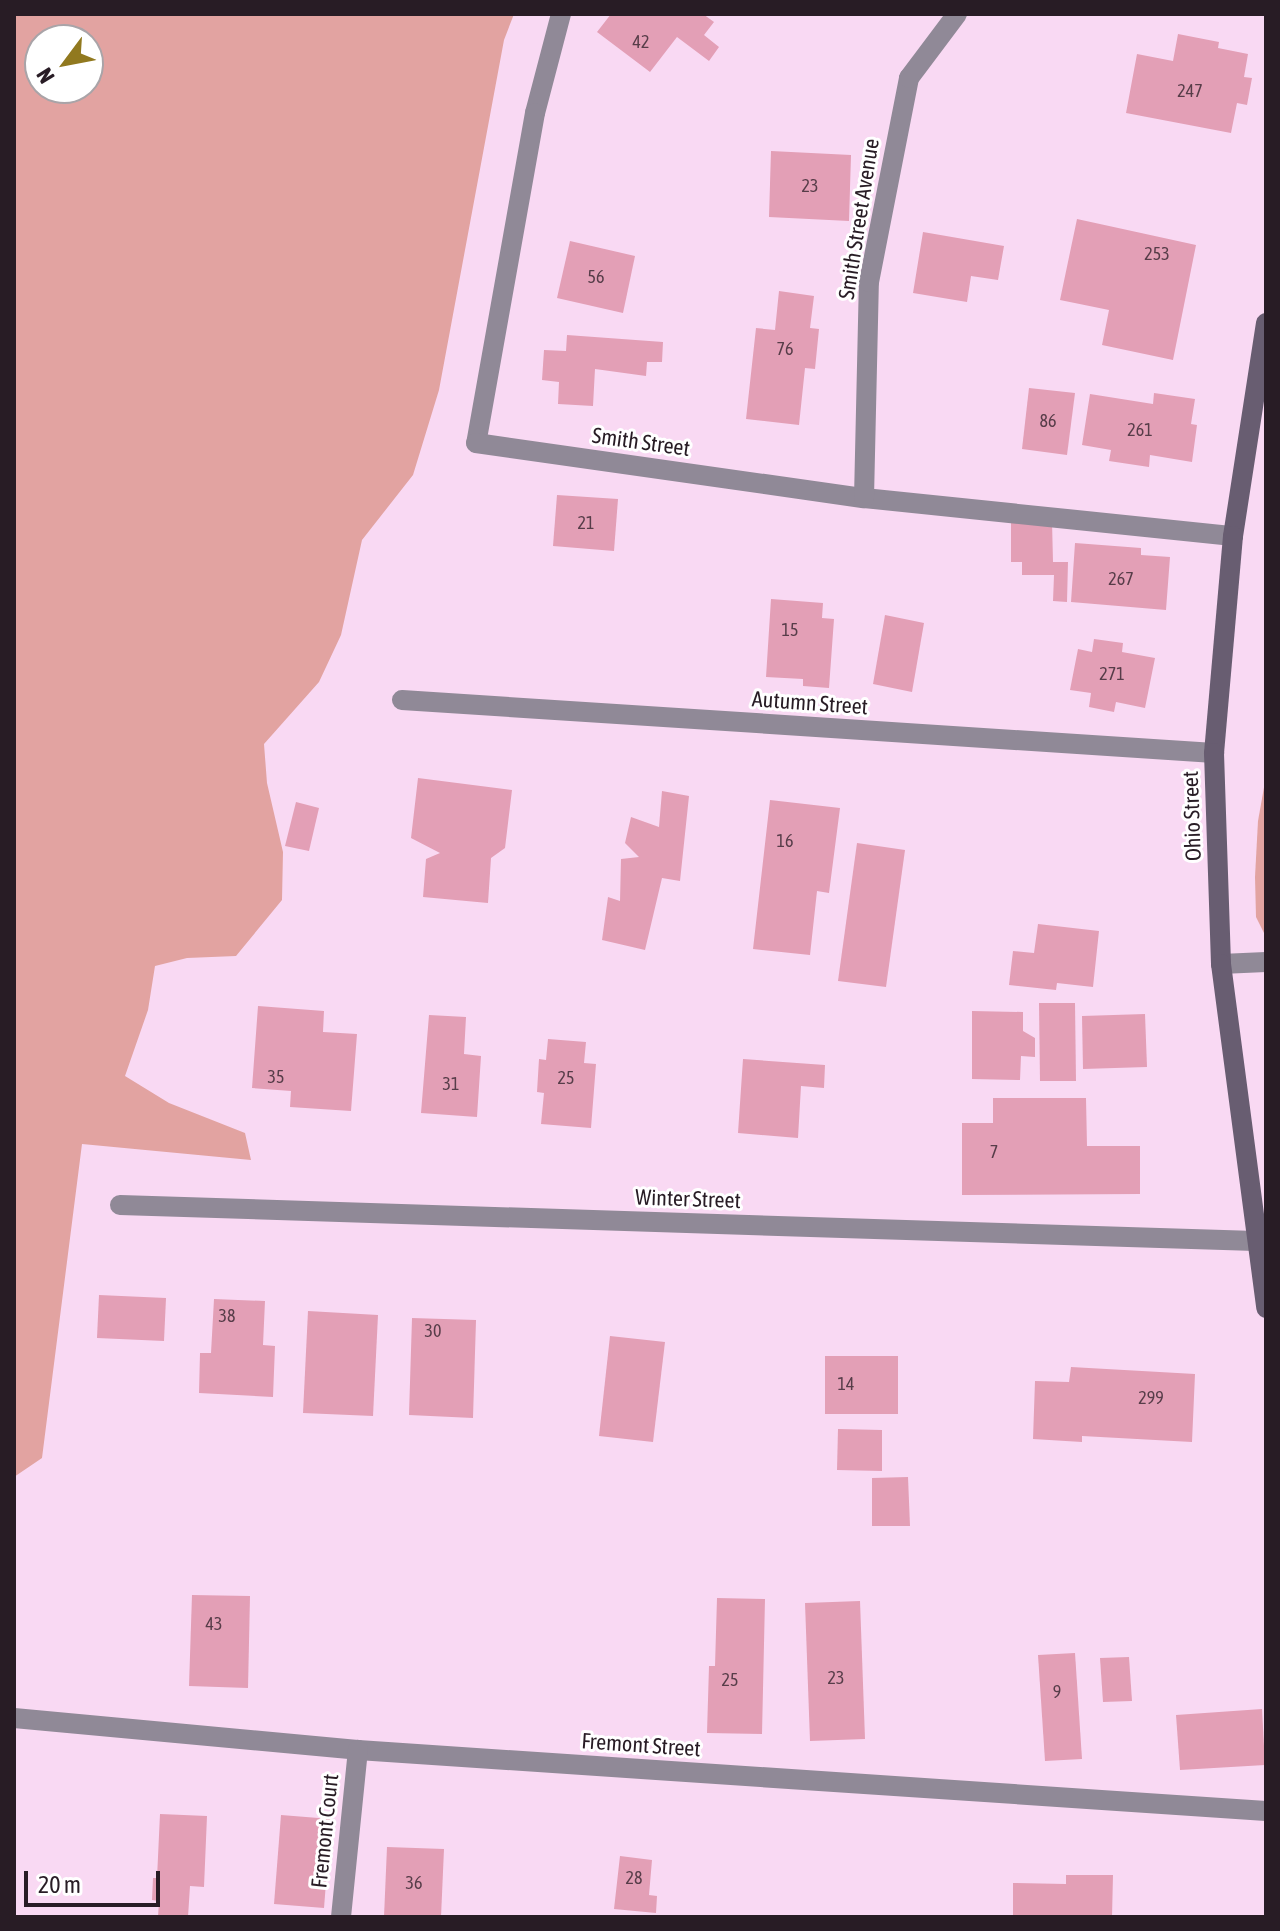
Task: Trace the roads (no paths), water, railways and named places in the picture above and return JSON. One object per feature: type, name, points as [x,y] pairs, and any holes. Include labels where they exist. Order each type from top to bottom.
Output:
[{"type":"street","name":"Smith Street","points":[[561,14],[535,113],[476,443],[864,498],[1233,536]]},
{"type":"street","name":"Smith Street Avenue","points":[[864,498],[869,282],[894,151],[909,78],[957,14]]},
{"type":"street","name":"Ohio Street","points":[[1266,323],[1233,536],[1214,753],[1221,964],[1266,1308]]},
{"type":"street","name":"Autumn Street","points":[[402,700],[1214,753]]},
{"type":"street","points":[[1221,964],[1266,962]]},
{"type":"street","name":"Winter Street","points":[[120,1205],[1255,1241]]},
{"type":"street","name":"Fremont Street","points":[[14,1718],[358,1750],[1266,1811]]},
{"type":"street","name":"Fremont Court","points":[[341,1917],[358,1750]]}]
